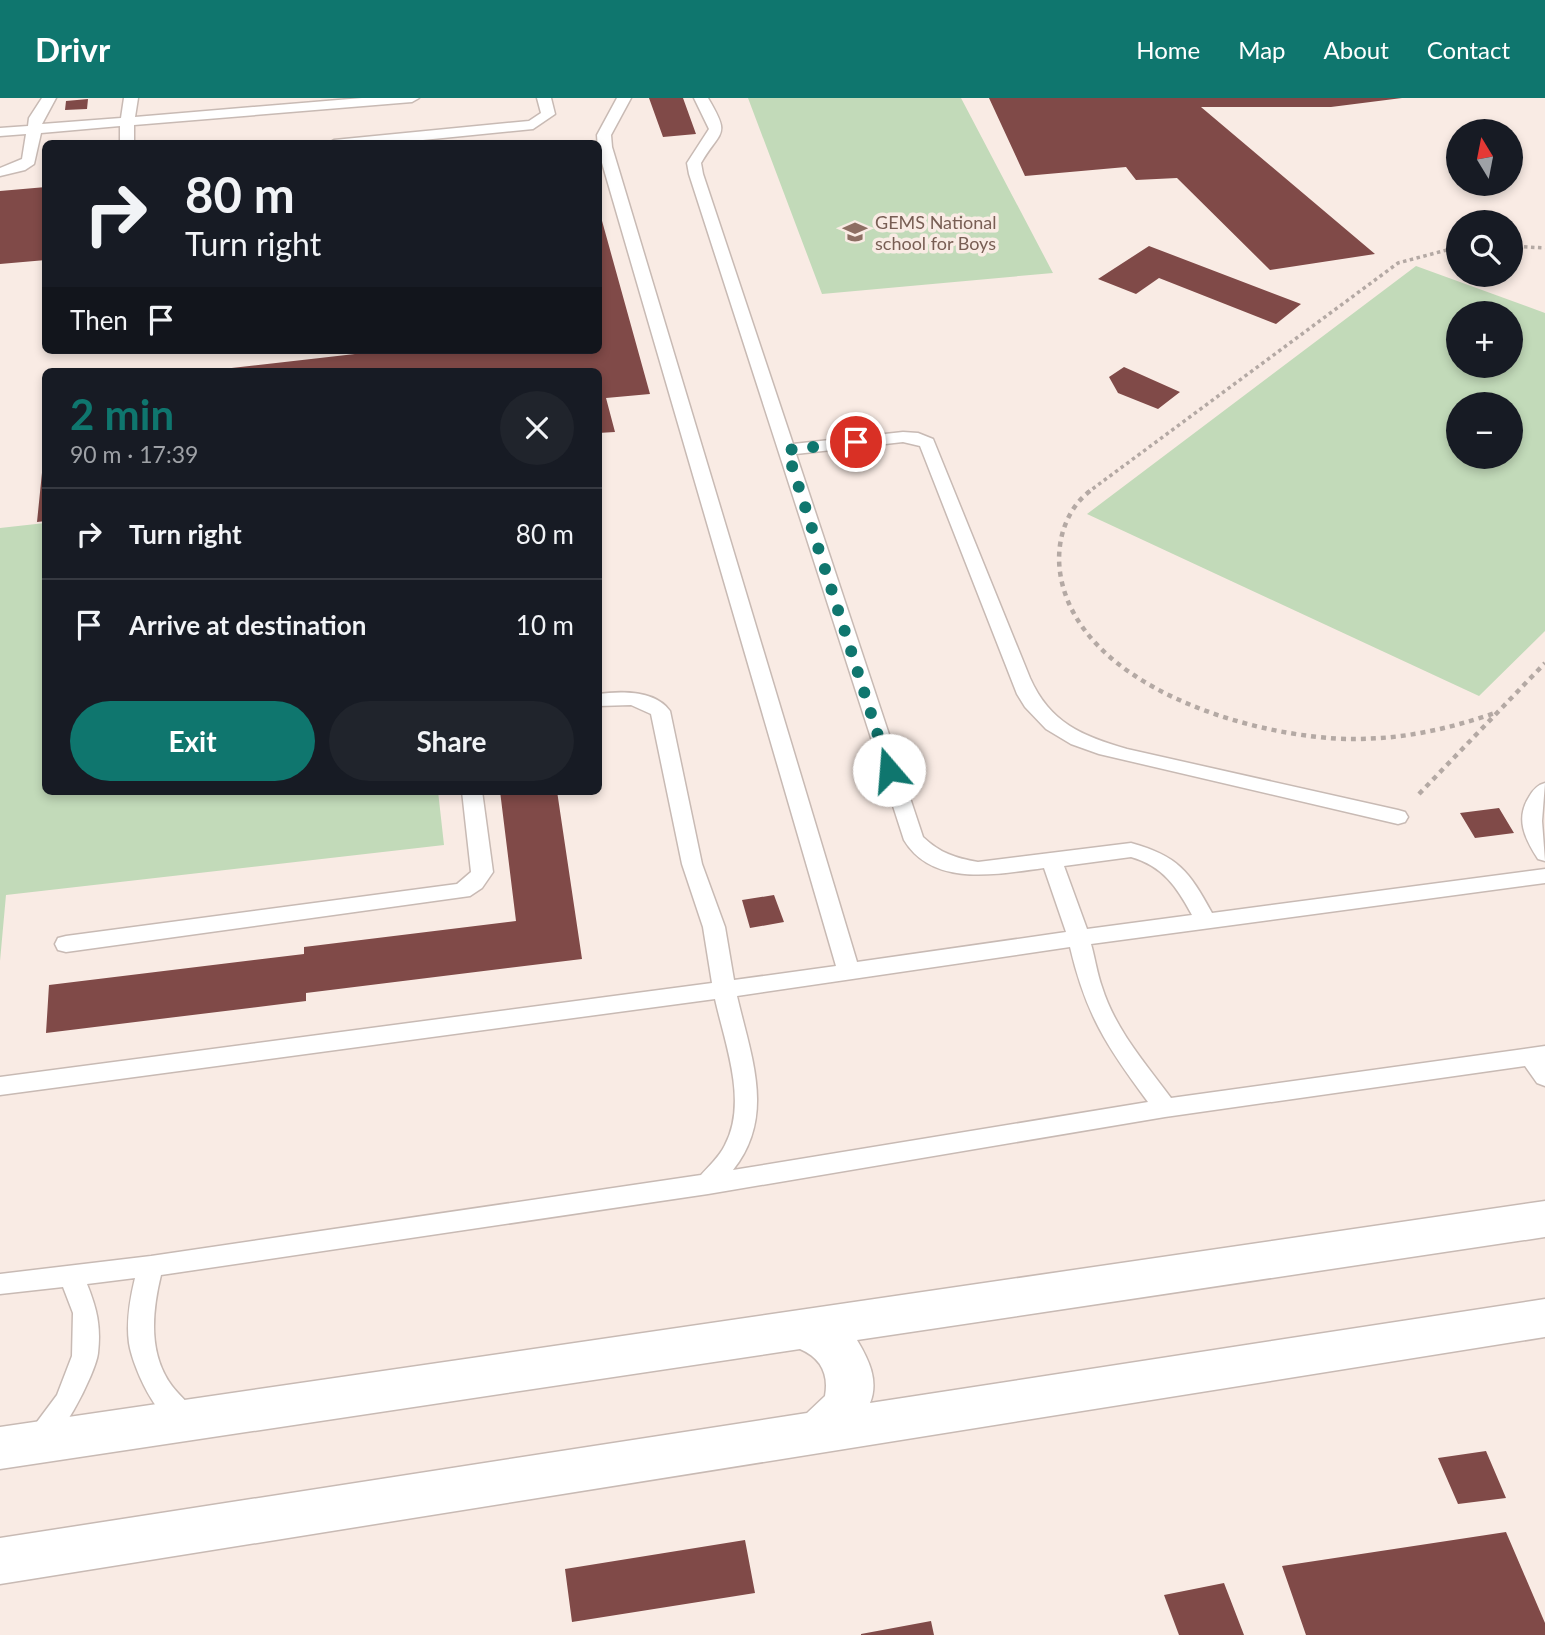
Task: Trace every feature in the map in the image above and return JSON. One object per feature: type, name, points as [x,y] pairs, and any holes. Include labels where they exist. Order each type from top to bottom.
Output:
[{"type":"street","points":[[17,1445],[1545,1219]]},
{"type":"street","points":[[0,1561],[1545,1318]]},
{"type":"street","points":[[798,1329],[823,1338],[841,1354],[851,1376],[849,1399],[836,1419],[814,1434]]},
{"type":"lane","points":[[0,172],[20,167],[29,160],[36,118],[49,98]]},
{"type":"lane","points":[[127,140],[131,98]]},
{"type":"lane","points":[[0,132],[412,98]]},
{"type":"lane","points":[[376,140],[533,125],[548,114],[544,98]]},
{"type":"lane","points":[[624,98],[604,135],[605,147],[849,971]]},
{"type":"lane","points":[[701,98],[717,125],[717,132],[694,163],[696,173],[914,840],[929,855],[952,865],[978,869],[1130,850],[1153,855],[1172,866],[1183,880],[1206,923]]},
{"type":"lane","points":[[787,450],[903,437],[912,437],[928,443],[1020,678],[1032,704],[1057,728],[1092,746],[1134,758],[1398,817]]},
{"type":"lane","points":[[602,700],[633,698],[649,702],[660,711],[692,864],[714,927],[724,990],[737,1041],[747,1111],[736,1149],[708,1184]]},
{"type":"lane","points":[[1545,790],[1532,806],[1530,818],[1532,831],[1545,853]]},
{"type":"lane","points":[[66,944],[462,891],[475,883],[482,872],[472,795]]},
{"type":"lane","points":[[1051,859],[1079,938],[1091,988],[1102,1014],[1132,1067],[1165,1108]]},
{"type":"lane","points":[[0,1086],[724,990],[1079,938],[1545,876]]},
{"type":"lane","points":[[0,1284],[151,1266],[708,1184],[1165,1108],[1538,1056],[1545,1077]]},
{"type":"lane","points":[[151,1266],[140,1308],[142,1349],[158,1387],[187,1420]]},
{"type":"lane","points":[[17,1445],[67,1401],[85,1356],[86,1313],[71,1276]]},
{"type":"path","points":[[1523,247],[1545,248]]},
{"type":"path","points":[[1446,250],[1398,263],[1083,496],[1063,528],[1057,563],[1066,601],[1090,638],[1129,672],[1181,702],[1242,723],[1309,736],[1377,739],[1441,731],[1495,713]]},
{"type":"path","points":[[1398,817],[1545,663]]},
{"type":"green space","points":[[748,98],[961,98],[1053,273],[822,294]]},
{"type":"green space","points":[[1416,266],[1446,277],[1446,287],[1474,287],[1512,301],[1446,301],[1446,378],[1523,378],[1523,305],[1545,313],[1545,631],[1479,696],[1087,514]]},
{"type":"green space","points":[[42,523],[42,795],[438,795],[444,845],[6,895],[0,961],[0,528]]},
{"type":"building","points":[[649,98],[683,98],[696,134],[663,137]]},
{"type":"building","points":[[989,98],[1402,98],[1331,107],[1201,107],[1375,254],[1270,270],[1177,178],[1136,180],[1126,167],[1025,176]]},
{"type":"building","points":[[88,99],[87,109],[65,110],[66,101]]},
{"type":"building","points":[[42,187],[42,260],[0,264],[0,191]]},
{"type":"building","points":[[602,221],[650,394],[606,398],[615,432],[602,433],[602,368],[231,368],[355,354],[602,354]]},
{"type":"building","points":[[1149,246],[1301,304],[1276,324],[1159,278],[1136,294],[1098,279]]},
{"type":"building","points":[[1124,367],[1180,392],[1158,409],[1118,393],[1109,377]]},
{"type":"building","points":[[42,473],[42,521],[37,522]]},
{"type":"building","points":[[500,795],[558,795],[582,959],[306,993],[306,1001],[46,1033],[49,985],[304,954],[304,947],[516,921]]},
{"type":"building","points":[[1499,808],[1514,833],[1475,838],[1460,813]]},
{"type":"building","points":[[774,895],[784,922],[750,928],[742,900]]},
{"type":"building","points":[[1486,1451],[1506,1498],[1458,1504],[1438,1458]]},
{"type":"building","points":[[1506,1532],[1545,1623],[1545,1635],[1306,1635],[1282,1566]]},
{"type":"building","points":[[745,1540],[755,1593],[572,1622],[565,1569]]},
{"type":"building","points":[[1224,1583],[1244,1635],[1179,1635],[1164,1595]]},
{"type":"building","points":[[931,1621],[934,1635],[861,1635],[861,1634]]},
{"type":"place","name":"GEMS National school for Boys","points":[[855,232]]},
{"type":"route","points":[[856,442],[787,450],[889,770]]}]
